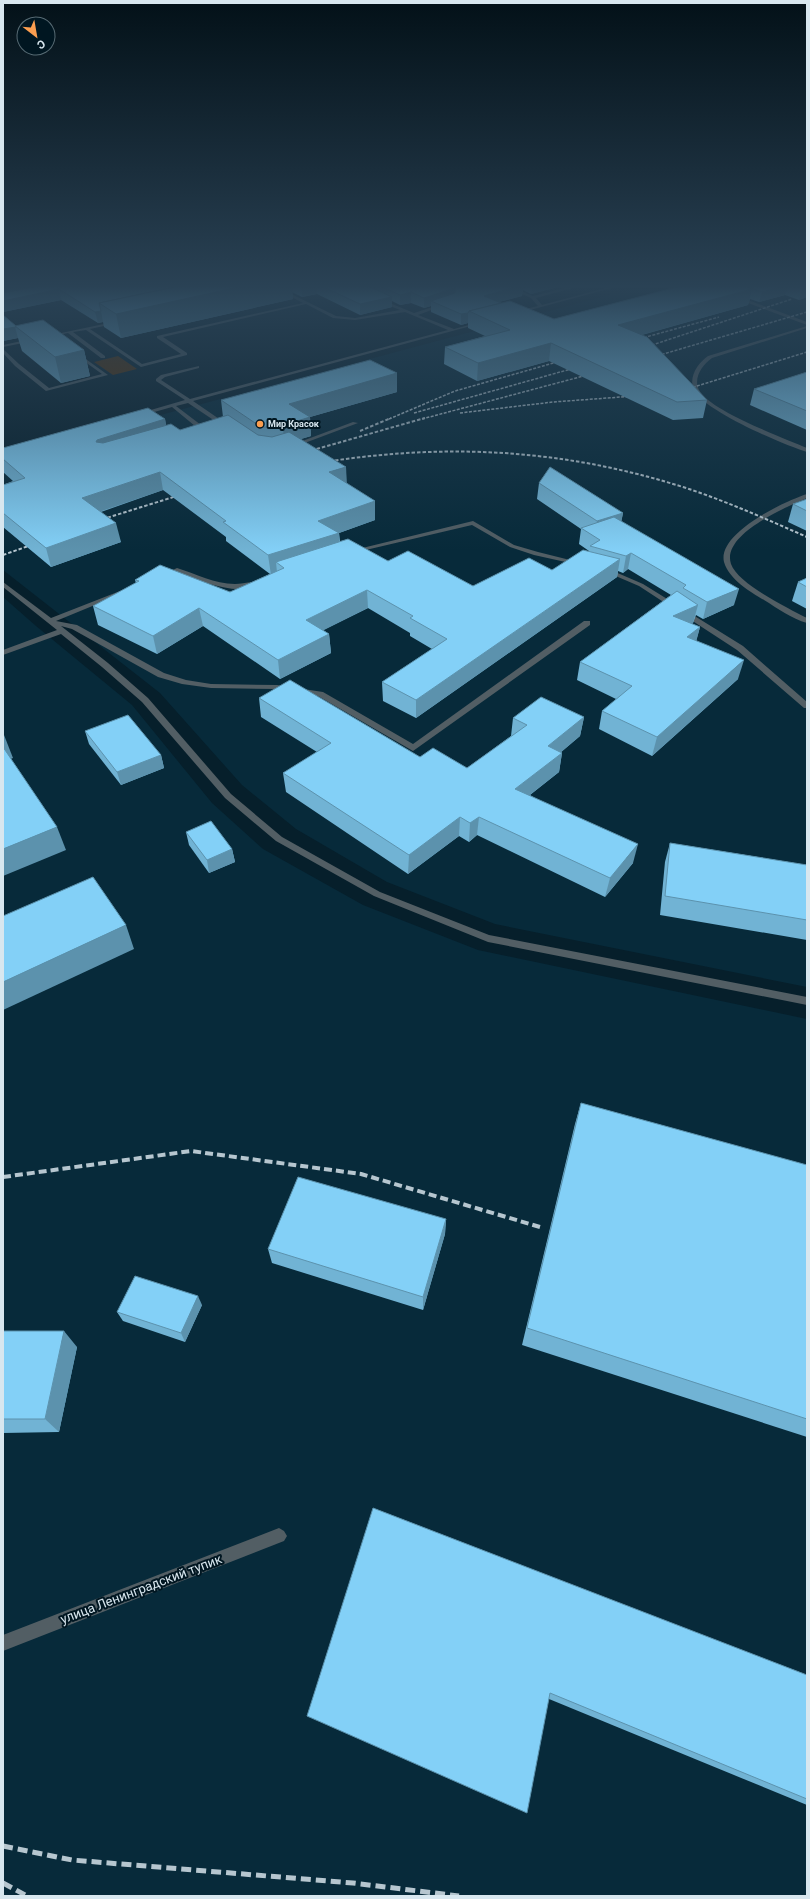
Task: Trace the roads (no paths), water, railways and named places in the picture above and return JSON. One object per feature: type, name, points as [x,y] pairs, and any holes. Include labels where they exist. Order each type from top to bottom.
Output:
[{"type":"street","points":[[28,374],[48,390],[106,375],[104,374]]},
{"type":"street","points":[[171,374],[162,376],[158,380],[230,428]]},
{"type":"street","points":[[133,416],[290,374]]},
{"type":"street","points":[[696,374],[695,379],[697,392],[718,409],[807,450]]},
{"type":"street","points":[[172,405],[198,424],[198,428],[185,435]]},
{"type":"street","points":[[284,449],[355,423]]},
{"type":"street","points":[[807,496],[762,518],[748,527],[736,538],[727,553],[728,562],[732,572],[769,600],[807,621]]},
{"type":"street","points":[[349,552],[473,523],[512,546],[536,554],[587,565]]},
{"type":"street","points":[[601,569],[641,584],[740,648],[807,706]]},
{"type":"street","points":[[156,578],[177,570],[214,584],[228,587],[238,587],[261,583]]},
{"type":"street","points":[[3,584],[145,700],[228,796],[279,839],[377,894],[488,938],[807,1001]]},
{"type":"street","points":[[50,621],[128,590]]},
{"type":"street","points":[[50,621],[74,626],[161,675],[185,682],[211,686],[277,687],[320,694],[413,748],[587,623]]},
{"type":"street","points":[[3,653],[62,631]]},
{"type":"street","name":"улица Ленинградский тупик","points":[[3,1642],[278,1536]]},
{"type":"railway","points":[[389,419],[455,391],[516,374]]},
{"type":"railway","points":[[414,413],[554,374]]},
{"type":"railway","points":[[422,419],[591,374]]},
{"type":"railway","points":[[684,390],[737,374]]},
{"type":"railway","points":[[460,413],[553,402],[635,396]]},
{"type":"railway","points":[[360,431],[391,418]]},
{"type":"railway","points":[[306,452],[425,418]]},
{"type":"railway","points":[[324,462],[370,456],[460,452],[505,453],[549,457],[594,464],[638,474],[683,487],[730,504],[807,537]]},
{"type":"railway","points":[[97,521],[183,494]]},
{"type":"railway","points":[[3,555],[37,543]]},
{"type":"railway","points":[[3,1177],[191,1151],[361,1174],[540,1227]]},
{"type":"railway","points":[[3,1846],[72,1860],[353,1883],[459,1896]]},
{"type":"railway","points":[[3,1883],[27,1896]]},
{"type":"place","name":"Мир Красок","points":[[260,424]]}]
